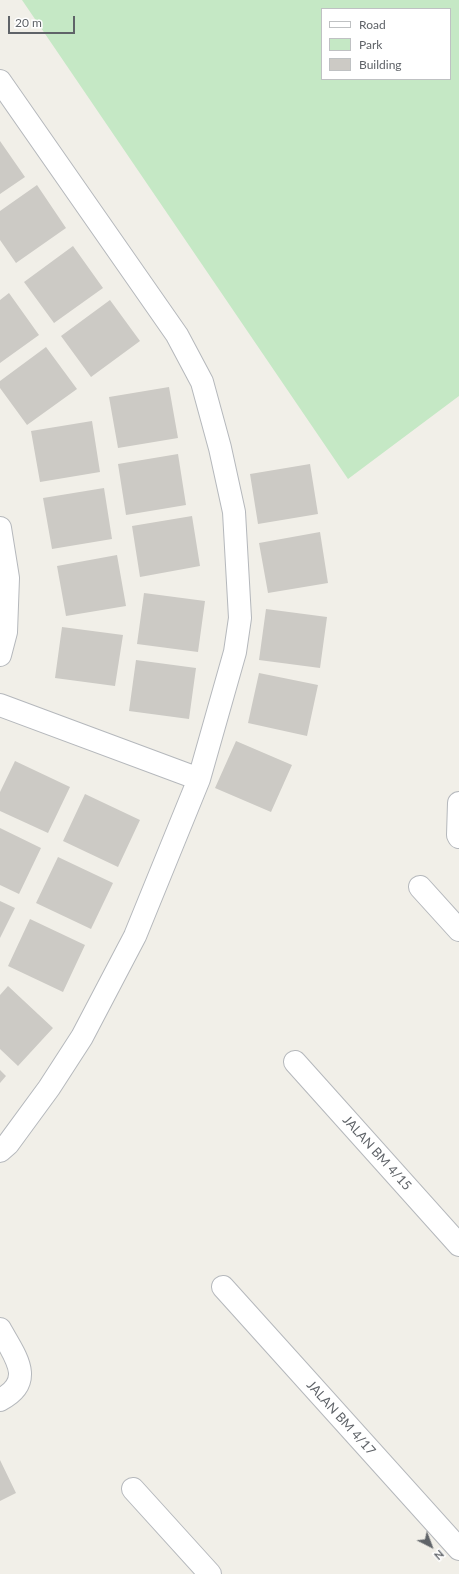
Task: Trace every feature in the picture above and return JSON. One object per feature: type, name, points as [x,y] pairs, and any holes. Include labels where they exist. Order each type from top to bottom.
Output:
[{"type":"street","points":[[0,81],[177,335],[202,382],[220,448],[234,512],[240,618],[235,652],[199,779],[135,936],[82,1037],[49,1088],[8,1144],[0,1151]]},
{"type":"street","points":[[0,528],[8,578],[6,632],[0,655]]},
{"type":"street","points":[[0,705],[199,779]]},
{"type":"street","points":[[459,803],[459,838]]},
{"type":"street","points":[[420,887],[459,930]]},
{"type":"street","name":"JALAN BM 4/15","points":[[296,1062],[459,1245]]},
{"type":"street","name":"JALAN BM 4/17","points":[[223,1287],[459,1549]]},
{"type":"street","points":[[0,1329],[20,1365],[20,1380],[10,1394],[0,1400]]},
{"type":"street","points":[[134,1489],[210,1574]]},
{"type":"green space","points":[[22,0],[459,0],[459,396],[348,479]]},
{"type":"building","points":[[0,141],[25,177],[0,194]]},
{"type":"building","points":[[37,185],[66,228],[16,263],[0,240],[0,211]]},
{"type":"building","points":[[73,246],[103,288],[54,323],[24,282]]},
{"type":"building","points":[[9,293],[39,335],[0,363],[0,300]]},
{"type":"building","points":[[110,300],[140,341],[91,377],[61,336]]},
{"type":"building","points":[[46,347],[77,389],[27,425],[0,388],[0,381]]},
{"type":"building","points":[[169,387],[178,438],[118,448],[109,397]]},
{"type":"building","points":[[92,421],[100,472],[40,482],[31,431]]},
{"type":"building","points":[[178,454],[186,505],[126,515],[118,464]]},
{"type":"building","points":[[310,464],[318,514],[258,524],[250,474]]},
{"type":"building","points":[[104,488],[112,539],[52,549],[43,498]]},
{"type":"building","points":[[192,516],[200,566],[140,577],[132,526]]},
{"type":"building","points":[[320,532],[328,583],[268,593],[259,543]]},
{"type":"building","points":[[117,555],[126,606],[66,616],[57,566]]},
{"type":"building","points":[[144,593],[205,601],[198,652],[137,644]]},
{"type":"building","points":[[266,609],[327,617],[320,668],[259,660]]},
{"type":"building","points":[[62,627],[123,635],[115,686],[55,678]]},
{"type":"building","points":[[136,660],[196,668],[189,719],[129,711]]},
{"type":"building","points":[[259,673],[318,685],[307,736],[248,723]]},
{"type":"building","points":[[236,741],[292,765],[271,812],[215,788]]},
{"type":"building","points":[[15,761],[70,787],[48,833],[0,811],[0,792]]},
{"type":"building","points":[[85,794],[140,820],[118,867],[63,841]]},
{"type":"building","points":[[0,828],[41,848],[19,894],[0,885]]},
{"type":"building","points":[[58,857],[113,883],[91,929],[36,903]]},
{"type":"building","points":[[0,901],[15,908],[0,938]]},
{"type":"building","points":[[30,919],[85,945],[63,992],[8,966]]},
{"type":"building","points":[[8,986],[53,1028],[18,1066],[0,1049],[0,995]]},
{"type":"building","points":[[0,1070],[6,1076],[0,1083]]},
{"type":"building","points":[[0,1460],[16,1493],[0,1501]]}]
